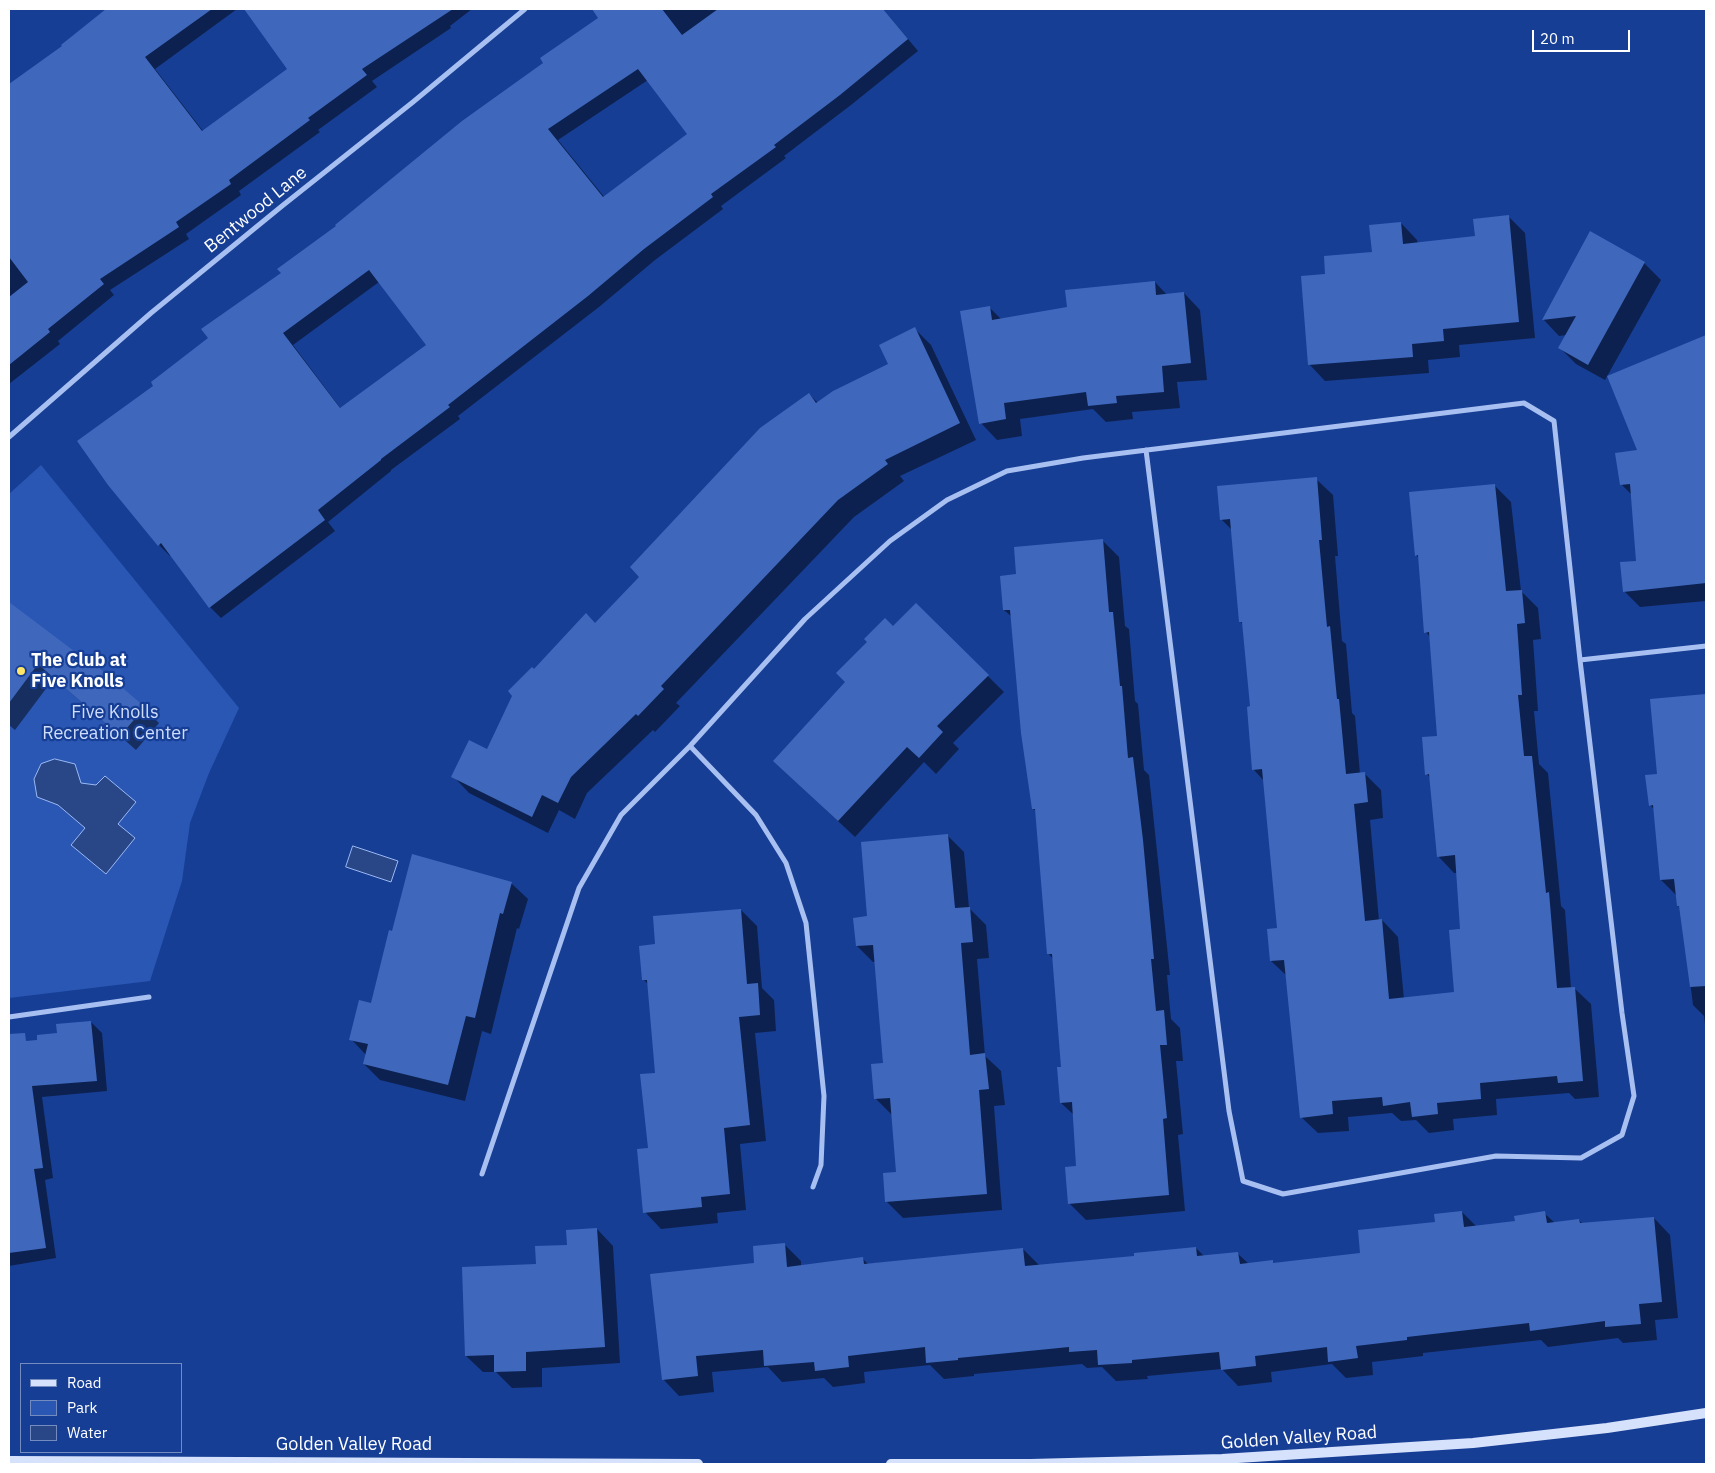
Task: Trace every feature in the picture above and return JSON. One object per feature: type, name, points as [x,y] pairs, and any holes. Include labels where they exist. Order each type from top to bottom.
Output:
[{"type":"main road","name":"Golden Valley Road","points":[[891,1464],[1031,1464],[1222,1459],[1473,1443],[1607,1428],[1706,1413]]},
{"type":"main road","name":"Golden Valley Road","points":[[9,1461],[698,1464]]},
{"type":"street","name":"Bentwood Lane","points":[[9,437],[151,313],[413,102],[525,9]]},
{"type":"street","points":[[482,1174],[579,888],[621,815],[690,746],[805,619],[890,541],[948,500],[1007,471],[1083,458],[1276,433],[1524,403],[1554,421],[1580,660],[1634,1096],[1622,1135],[1581,1158],[1496,1156],[1283,1194],[1243,1181],[1229,1111],[1146,450]]},
{"type":"street","points":[[1580,660],[1706,646]]},
{"type":"street","points":[[690,746],[756,815],[786,863],[806,923],[824,1096],[821,1165],[813,1187]]},
{"type":"street","points":[[9,1017],[149,997]]},
{"type":"green space","name":"Five Knolls Recreation Center","points":[[41,465],[239,708],[209,773],[190,823],[182,881],[150,981],[9,998],[9,494]]},
{"type":"water","points":[[55,759],[75,764],[81,783],[96,785],[105,776],[136,802],[118,824],[135,838],[106,874],[71,845],[85,828],[58,805],[37,797],[34,779],[41,764]]},
{"type":"water","points":[[353,846],[398,861],[391,882],[346,867]]},
{"type":"building","points":[[106,9],[212,9],[145,57],[202,131],[287,69],[244,9],[453,9],[362,69],[367,75],[308,118],[310,120],[229,180],[231,184],[176,222],[179,227],[100,279],[104,284],[48,329],[50,332],[9,365],[9,297],[28,282],[9,257],[9,84],[62,46]]},
{"type":"building","points":[[592,9],[662,9],[682,35],[718,9],[883,9],[908,39],[840,95],[774,145],[776,147],[711,194],[713,197],[644,249],[588,296],[448,405],[450,407],[318,510],[325,520],[209,608],[161,543],[158,546],[108,485],[77,441],[153,386],[151,382],[208,338],[201,329],[281,273],[277,269],[336,226],[462,121],[543,63],[540,58],[598,18]],"holes":[[[638,69],[687,134],[603,197],[548,129]],[[369,270],[426,345],[340,408],[283,333]]]},
{"type":"building","points":[[1509,215],[1519,322],[1443,329],[1444,341],[1412,344],[1413,357],[1308,365],[1301,276],[1325,274],[1324,256],[1372,252],[1369,225],[1401,222],[1403,244],[1475,236],[1473,219]]},
{"type":"building","points":[[1590,231],[1645,262],[1588,365],[1558,348],[1576,316],[1542,320]]},
{"type":"building","points":[[1155,281],[1156,295],[1184,292],[1191,363],[1162,366],[1164,392],[1116,396],[1117,403],[1088,406],[1086,392],[1004,403],[1006,419],[979,424],[960,311],[990,306],[992,320],[1067,307],[1065,290]]},
{"type":"building","points":[[915,327],[960,423],[885,460],[888,464],[838,500],[661,686],[664,689],[638,716],[636,714],[571,777],[558,803],[542,795],[532,817],[451,777],[469,740],[487,749],[512,696],[508,691],[532,667],[534,669],[586,613],[595,623],[639,577],[630,567],[760,428],[809,393],[816,403],[833,391],[888,364],[879,345]]},
{"type":"building","points":[[1706,335],[1706,583],[1623,592],[1620,562],[1636,561],[1630,484],[1620,485],[1615,453],[1637,450],[1607,376]]},
{"type":"building","points":[[1317,477],[1322,540],[1319,540],[1327,627],[1330,626],[1346,774],[1365,772],[1368,802],[1354,804],[1365,921],[1382,919],[1389,999],[1454,992],[1449,930],[1460,929],[1455,855],[1437,857],[1429,774],[1425,775],[1422,737],[1437,736],[1429,632],[1424,633],[1418,555],[1415,556],[1409,492],[1495,484],[1506,591],[1522,590],[1525,623],[1517,624],[1522,695],[1518,695],[1524,756],[1532,756],[1546,893],[1549,892],[1557,988],[1575,987],[1583,1081],[1558,1083],[1557,1076],[1480,1083],[1481,1099],[1437,1103],[1438,1114],[1412,1117],[1410,1102],[1383,1106],[1382,1097],[1332,1101],[1333,1114],[1300,1118],[1284,960],[1270,961],[1267,929],[1277,928],[1262,769],[1252,770],[1247,707],[1250,706],[1242,622],[1239,622],[1230,519],[1220,520],[1217,486]]},
{"type":"building","points":[[1103,539],[1109,612],[1113,612],[1128,758],[1133,757],[1143,840],[1154,959],[1151,959],[1156,1011],[1164,1010],[1167,1045],[1160,1045],[1167,1118],[1163,1119],[1169,1195],[1068,1204],[1065,1167],[1076,1166],[1072,1102],[1060,1103],[1057,1067],[1061,1067],[1052,954],[1047,954],[1035,809],[1032,809],[1021,733],[1010,610],[1003,610],[1000,576],[1016,574],[1014,547]]},
{"type":"building","points":[[9,602],[82,657],[84,655],[145,707],[120,736],[38,664],[9,703]]},
{"type":"building","points":[[916,603],[989,675],[937,726],[943,732],[919,758],[907,747],[838,821],[773,761],[845,682],[836,673],[867,642],[864,639],[885,618],[893,626]]},
{"type":"building","points":[[1706,694],[1706,986],[1690,987],[1674,879],[1660,880],[1653,805],[1649,806],[1645,775],[1657,774],[1650,699]]},
{"type":"building","points":[[948,834],[955,908],[970,907],[973,942],[961,943],[970,1055],[985,1053],[989,1089],[979,1090],[987,1194],[885,1202],[883,1173],[896,1172],[890,1098],[874,1099],[871,1064],[883,1063],[873,945],[856,946],[853,918],[867,916],[861,842]]},
{"type":"building","points":[[412,854],[512,882],[503,914],[500,913],[475,1018],[466,1016],[448,1085],[363,1064],[368,1044],[349,1040],[359,1000],[371,1003],[389,930],[392,931]]},
{"type":"building","points":[[741,909],[747,984],[758,983],[760,1015],[739,1017],[750,1125],[724,1128],[730,1194],[701,1197],[702,1207],[643,1213],[637,1149],[648,1148],[640,1074],[655,1073],[647,980],[642,980],[639,946],[655,944],[653,916]]},
{"type":"building","points":[[91,1021],[97,1081],[32,1086],[43,1168],[34,1169],[46,1248],[9,1253],[9,1034],[25,1033],[26,1041],[37,1040],[37,1035],[57,1033],[56,1024]]},
{"type":"building","points":[[1462,1211],[1464,1227],[1515,1221],[1514,1216],[1545,1211],[1547,1223],[1579,1219],[1580,1223],[1654,1217],[1662,1302],[1639,1304],[1641,1324],[1605,1327],[1605,1321],[1530,1331],[1529,1323],[1407,1337],[1407,1340],[1356,1346],[1358,1358],[1328,1362],[1327,1347],[1255,1356],[1256,1366],[1221,1370],[1219,1352],[1132,1360],[1132,1363],[1098,1365],[1097,1350],[1069,1352],[1069,1347],[926,1363],[925,1347],[848,1356],[849,1367],[815,1371],[814,1362],[764,1366],[763,1350],[696,1356],[698,1376],[662,1380],[650,1274],[754,1263],[753,1246],[785,1243],[787,1267],[863,1257],[864,1264],[1023,1248],[1025,1266],[1134,1256],[1134,1253],[1196,1247],[1197,1256],[1238,1252],[1240,1264],[1273,1260],[1273,1263],[1360,1253],[1358,1230],[1435,1222],[1434,1214]]},
{"type":"building","points":[[597,1228],[605,1347],[526,1352],[526,1371],[494,1372],[494,1355],[465,1356],[462,1267],[536,1264],[535,1246],[567,1245],[566,1230]]},
{"type":"place","name":"The Club at Five Knolls","points":[[21,671]]}]
